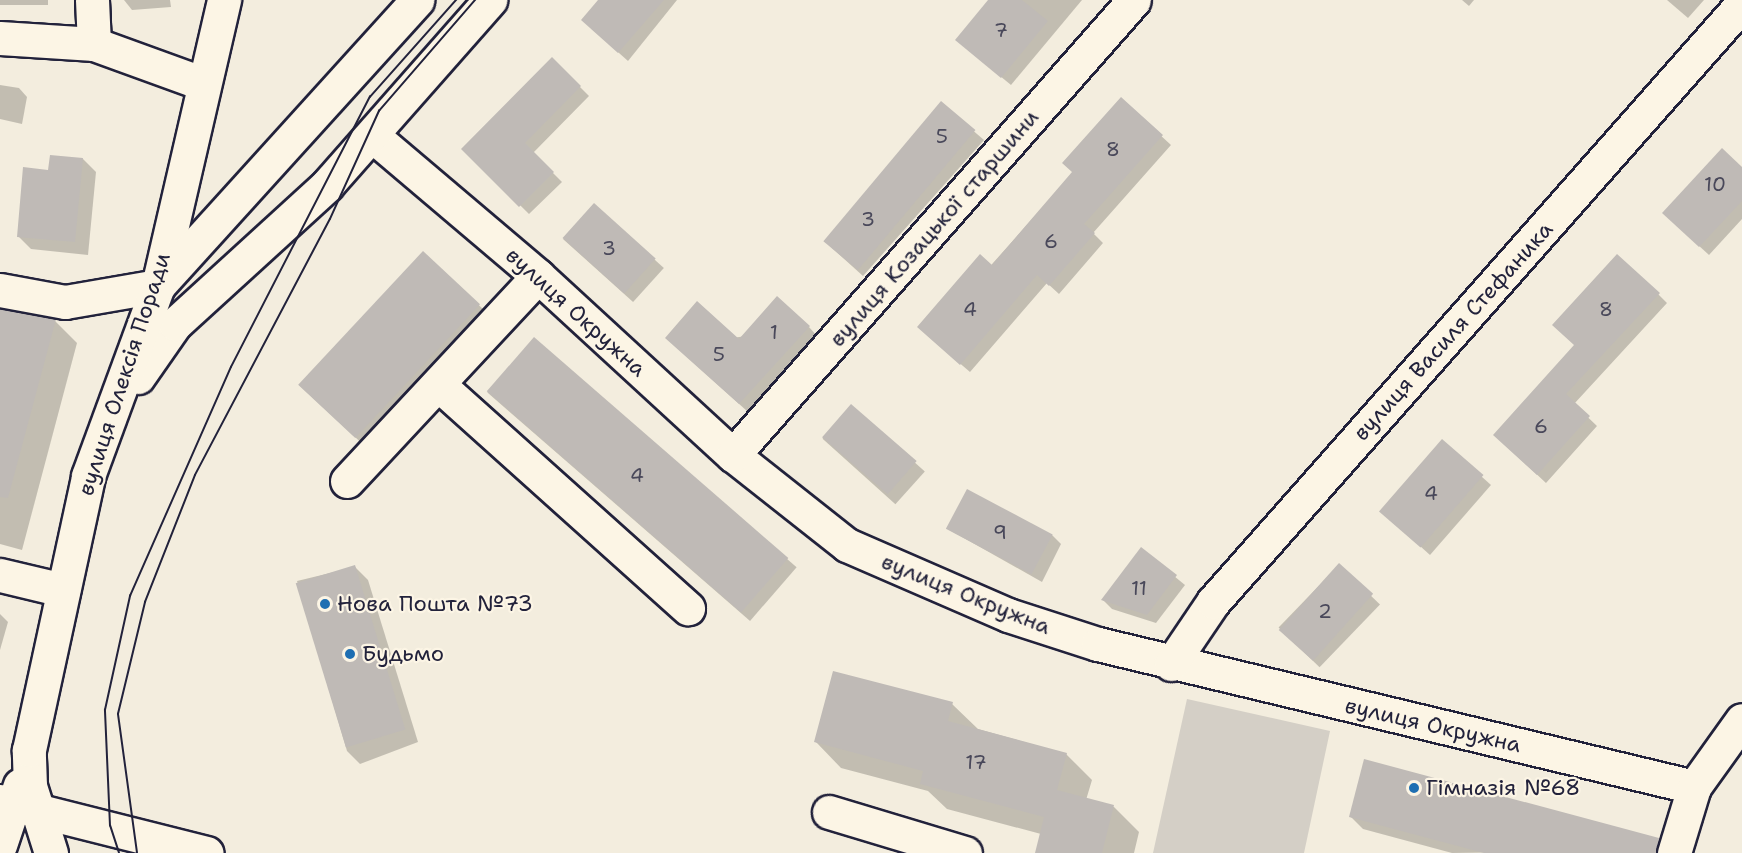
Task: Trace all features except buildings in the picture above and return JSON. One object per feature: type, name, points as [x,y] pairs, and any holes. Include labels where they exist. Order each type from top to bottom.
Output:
[{"type":"street","points":[[92,0],[94,44]]},
{"type":"street","name":"вулиця Олексія Поради","points":[[51,853],[16,804],[28,766],[88,476],[158,286],[202,83],[224,0]]},
{"type":"street","points":[[0,290],[65,302],[158,286],[417,0]]},
{"type":"street","points":[[88,476],[151,355],[175,324],[327,185],[373,136],[490,0]]},
{"type":"street","name":"вулиця Козацької старшини","points":[[734,455],[1134,0]]},
{"type":"street","name":"вулиця Василя Стефаника","points":[[1171,664],[1213,602],[1742,4]]},
{"type":"street","points":[[0,38],[94,44],[202,83]]},
{"type":"street","name":"вулиця Окружна","points":[[373,136],[538,276],[734,455],[847,545],[1008,615],[1171,664],[1694,787]]},
{"type":"street","points":[[347,481],[538,276]]},
{"type":"street","points":[[438,384],[688,608]]},
{"type":"street","points":[[0,575],[63,590]]},
{"type":"street","points":[[1674,853],[1694,787],[1740,726]]},
{"type":"street","points":[[0,846],[16,804],[207,853]]},
{"type":"street","points":[[830,812],[965,853]]},
{"type":"shaded area","points":[[1187,699],[1330,731],[1304,853],[1153,853]]},
{"type":"tram line","points":[[119,853],[110,826],[105,710],[130,596],[231,367],[370,97],[456,0]]},
{"type":"tram line","points":[[137,853],[118,714],[145,602],[195,475],[330,219],[379,111],[475,0]]},
{"type":"place","name":"Нова Пошта №73","points":[[325,604]]},
{"type":"place","name":"Будьмо","points":[[350,654]]},
{"type":"place","name":"Гімназія №68","points":[[1414,788]]}]
